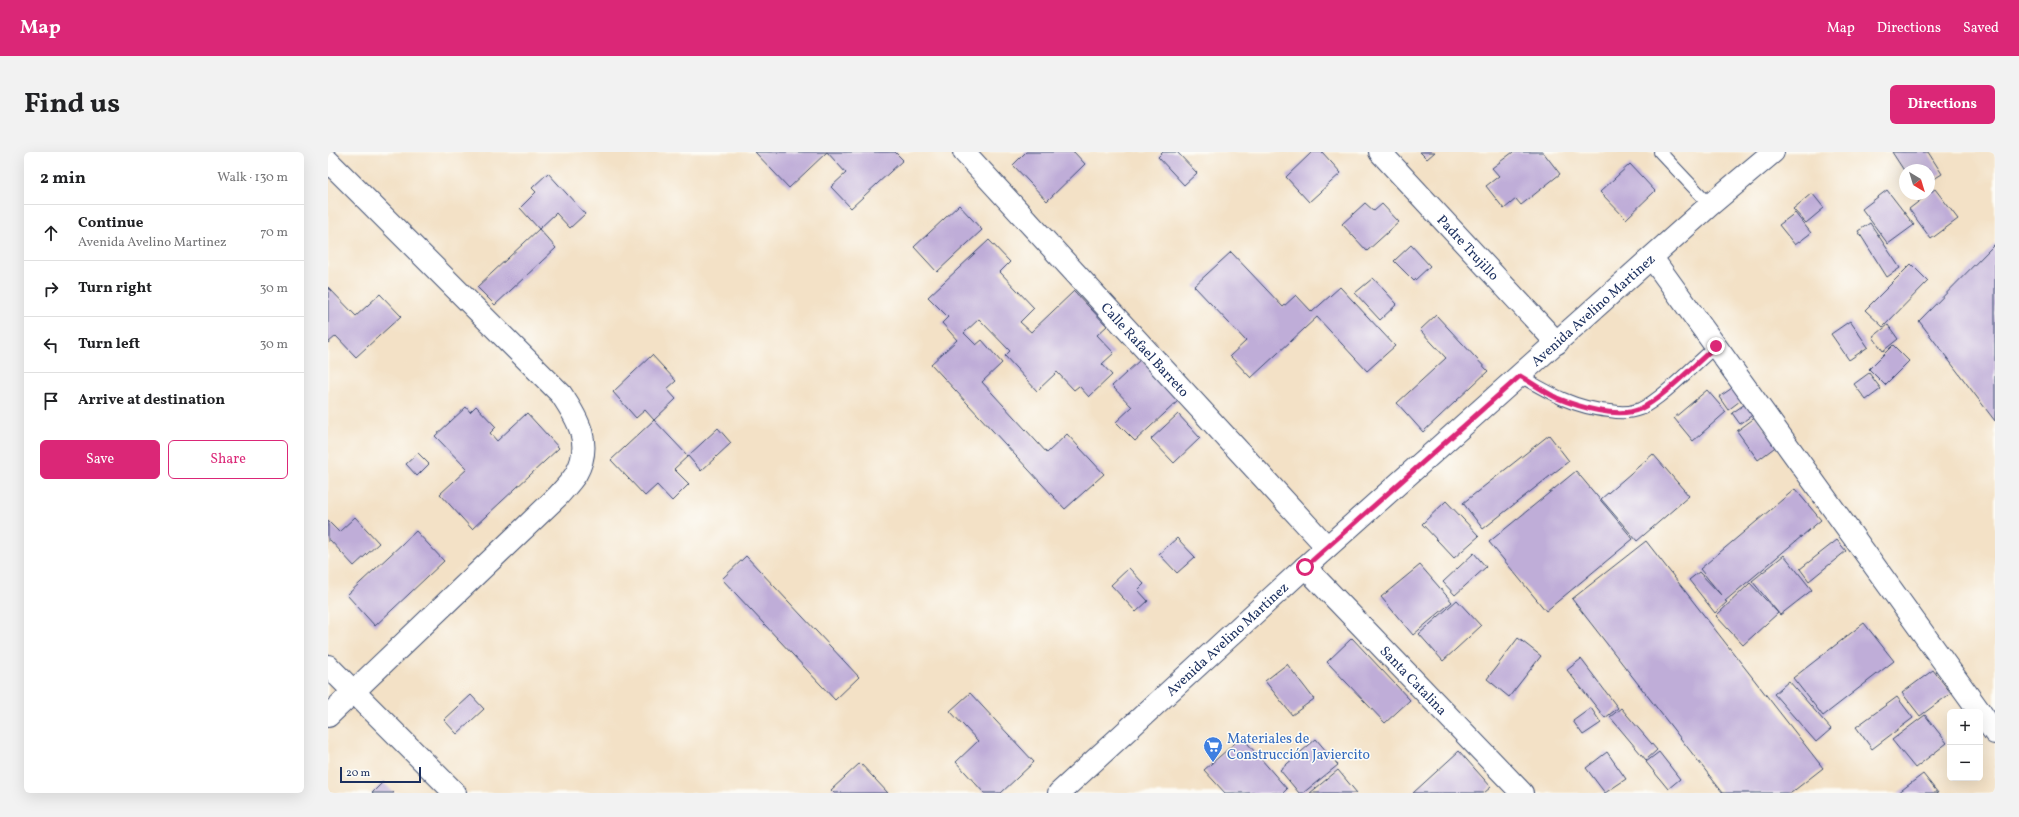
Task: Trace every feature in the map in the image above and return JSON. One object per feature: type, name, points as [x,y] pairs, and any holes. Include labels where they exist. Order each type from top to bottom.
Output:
[{"type":"street","name":"Calle Rafael Barreto","points":[[964,152],[1327,547]]},
{"type":"street","name":"Padre Trujillo","points":[[1380,152],[1557,343]]},
{"type":"street","name":"Avenida Avelino Martinez","points":[[1059,793],[1327,547],[1710,205],[1773,152]]},
{"type":"street","points":[[328,161],[561,394],[578,419],[585,446],[576,474],[558,496],[328,716]]},
{"type":"street","points":[[1652,258],[1978,709]]},
{"type":"street","name":"Santa Catalina","points":[[1305,567],[1522,793]]},
{"type":"street","points":[[328,666],[454,793]]},
{"type":"street","points":[[1983,716],[1995,733]]},
{"type":"lane","points":[[1660,152],[1710,205]]},
{"type":"lane","points":[[1520,376],[1556,398],[1590,409],[1626,413],[1640,409],[1653,401],[1716,346]]},
{"type":"building","points":[[755,152],[827,152],[789,188]]},
{"type":"building","points":[[827,152],[895,152],[903,160],[851,208],[831,187],[846,173]]},
{"type":"building","points":[[1026,152],[1074,152],[1085,164],[1047,201],[1013,165]]},
{"type":"building","points":[[1163,152],[1177,152],[1197,173],[1184,185],[1158,157]]},
{"type":"building","points":[[1312,152],[1322,152],[1341,173],[1309,202],[1286,177]]},
{"type":"building","points":[[1420,152],[1435,152],[1427,159]]},
{"type":"building","points":[[1513,152],[1543,152],[1560,174],[1521,205],[1516,199],[1504,209],[1486,186],[1499,176],[1492,168]]},
{"type":"building","points":[[1892,152],[1928,152],[1942,174],[1935,178],[1935,164],[1900,164]]},
{"type":"building","points":[[1630,164],[1655,191],[1626,219],[1600,192]]},
{"type":"building","points":[[548,173],[585,214],[570,228],[556,213],[539,229],[520,208],[536,192],[532,188]]},
{"type":"building","points":[[1935,189],[1958,219],[1931,239],[1909,209],[1921,200],[1935,200]]},
{"type":"building","points":[[1887,190],[1914,225],[1888,244],[1862,209]]},
{"type":"building","points":[[1812,193],[1824,208],[1806,223],[1793,209]]},
{"type":"building","points":[[1365,203],[1374,211],[1382,204],[1399,222],[1367,251],[1342,224]]},
{"type":"building","points":[[959,205],[982,230],[937,272],[914,247]]},
{"type":"building","points":[[1795,213],[1811,233],[1795,245],[1779,225]]},
{"type":"building","points":[[1870,223],[1900,268],[1887,277],[1858,231]]},
{"type":"building","points":[[539,229],[556,248],[495,305],[477,287]]},
{"type":"building","points":[[989,240],[1010,262],[1000,272],[1034,308],[1020,322],[1031,332],[1074,291],[1107,326],[1097,335],[1114,353],[1102,364],[1112,375],[1089,397],[1079,386],[1074,390],[1057,372],[1037,391],[1005,356],[1010,351],[979,319],[964,333],[976,345],[982,340],[1002,363],[982,382],[1047,453],[1067,434],[1104,474],[1065,509],[931,364],[957,340],[942,323],[948,317],[928,297]]},
{"type":"building","points":[[1995,244],[1995,421],[1919,321]]},
{"type":"building","points":[[1411,245],[1430,266],[1414,281],[1394,261]]},
{"type":"building","points":[[1231,252],[1283,307],[1296,295],[1312,312],[1340,287],[1395,346],[1367,371],[1317,317],[1251,378],[1230,356],[1246,341],[1194,286]]},
{"type":"building","points":[[1911,264],[1928,281],[1883,327],[1865,310]]},
{"type":"building","points":[[1373,278],[1397,304],[1380,320],[1355,293]]},
{"type":"building","points":[[328,287],[356,316],[380,294],[401,316],[356,357],[336,336],[328,343]]},
{"type":"building","points":[[1436,315],[1488,371],[1423,432],[1397,403],[1446,358],[1420,330]]},
{"type":"building","points":[[1850,321],[1868,347],[1849,360],[1831,334]]},
{"type":"building","points":[[1888,325],[1898,339],[1883,351],[1873,337]]},
{"type":"building","points":[[1893,345],[1909,361],[1885,385],[1869,369]]},
{"type":"building","points":[[652,355],[676,381],[667,389],[676,399],[654,420],[645,410],[636,418],[613,392]]},
{"type":"building","points":[[1141,359],[1179,400],[1135,441],[1116,422],[1132,407],[1112,386]]},
{"type":"building","points":[[1869,373],[1881,389],[1866,400],[1854,384]]},
{"type":"building","points":[[1735,386],[1744,398],[1728,410],[1719,397]]},
{"type":"building","points":[[1707,390],[1726,412],[1693,441],[1674,418]]},
{"type":"building","points":[[1748,402],[1755,413],[1740,424],[1732,413]]},
{"type":"building","points":[[476,406],[496,427],[490,433],[497,441],[527,413],[559,448],[472,529],[440,494],[467,469],[435,436],[466,407],[470,412]]},
{"type":"building","points":[[1178,414],[1200,438],[1174,463],[1151,439]]},
{"type":"building","points":[[1756,417],[1778,445],[1758,460],[1737,431]]},
{"type":"building","points":[[654,420],[688,456],[674,469],[689,484],[672,501],[657,485],[645,496],[611,460]]},
{"type":"building","points":[[718,428],[731,443],[701,471],[688,456]]},
{"type":"building","points":[[1549,435],[1569,461],[1483,529],[1463,503]]},
{"type":"building","points":[[418,453],[429,464],[417,476],[406,464]]},
{"type":"building","points":[[1653,454],[1689,496],[1637,541],[1601,499]]},
{"type":"building","points":[[1576,471],[1633,539],[1546,611],[1489,542]]},
{"type":"building","points":[[1795,489],[1821,520],[1725,601],[1727,602],[1715,613],[1689,580],[1699,572],[1721,595],[1700,569]]},
{"type":"building","points":[[1446,501],[1479,536],[1454,558],[1422,524]]},
{"type":"building","points":[[355,517],[379,543],[354,566],[330,540],[328,542],[328,521],[339,532]]},
{"type":"building","points":[[416,531],[444,561],[375,626],[347,595]]},
{"type":"building","points":[[1177,538],[1195,557],[1177,573],[1159,554]]},
{"type":"building","points":[[1837,540],[1846,551],[1809,581],[1800,569]]},
{"type":"building","points":[[1646,541],[1823,768],[1791,793],[1723,793],[1572,599]]},
{"type":"building","points":[[1474,553],[1486,567],[1455,595],[1443,582]]},
{"type":"building","points":[[1784,555],[1812,590],[1780,615],[1752,581]]},
{"type":"building","points":[[746,556],[859,677],[835,700],[722,579]]},
{"type":"building","points":[[1420,565],[1452,602],[1413,635],[1381,597]]},
{"type":"building","points":[[1129,568],[1144,584],[1138,590],[1148,601],[1136,612],[1111,585]]},
{"type":"building","points":[[1750,583],[1778,613],[1743,645],[1716,616]]},
{"type":"building","points":[[1457,600],[1481,626],[1443,661],[1419,634]]},
{"type":"building","points":[[1864,623],[1894,661],[1823,716],[1793,678]]},
{"type":"building","points":[[1352,638],[1410,700],[1385,723],[1327,662]]},
{"type":"building","points":[[1518,638],[1541,656],[1509,697],[1487,679]]},
{"type":"building","points":[[1581,659],[1618,708],[1605,718],[1567,670]]},
{"type":"building","points":[[1287,664],[1314,699],[1292,715],[1265,681]]},
{"type":"building","points":[[1933,670],[1951,693],[1920,716],[1902,693]]},
{"type":"building","points":[[1789,681],[1831,729],[1816,742],[1774,694]]},
{"type":"building","points":[[970,693],[1034,762],[1001,793],[984,793],[956,762],[978,741],[950,711]]},
{"type":"building","points":[[471,695],[484,709],[457,734],[444,720]]},
{"type":"building","points":[[1897,697],[1913,718],[1872,749],[1856,727]]},
{"type":"building","points":[[1591,708],[1601,723],[1583,735],[1573,721]]},
{"type":"building","points":[[1621,708],[1657,750],[1646,760],[1610,717]]},
{"type":"building","points":[[1925,715],[1947,743],[1915,768],[1892,740]]},
{"type":"building","points":[[1242,737],[1287,789],[1283,793],[1225,793],[1204,770]]},
{"type":"building","points":[[1316,739],[1338,765],[1303,793],[1299,793],[1280,770]]},
{"type":"building","points":[[1459,751],[1491,787],[1484,793],[1413,793]]},
{"type":"building","points":[[1607,752],[1626,779],[1605,793],[1586,768]]},
{"type":"building","points":[[1659,752],[1680,779],[1668,789],[1646,762]]},
{"type":"building","points":[[860,763],[888,793],[834,793],[831,790]]},
{"type":"building","points":[[1338,770],[1357,793],[1310,793]]},
{"type":"building","points":[[1923,774],[1938,793],[1898,793]]},
{"type":"building","points":[[383,782],[394,793],[372,793]]},
{"type":"place","name":"Materiales de Construcción Javiercito","points":[[1213,763]]},
{"type":"route","points":[[1305,567],[1520,376],[1556,398],[1590,409],[1626,413],[1640,409],[1653,401],[1716,346]]}]
